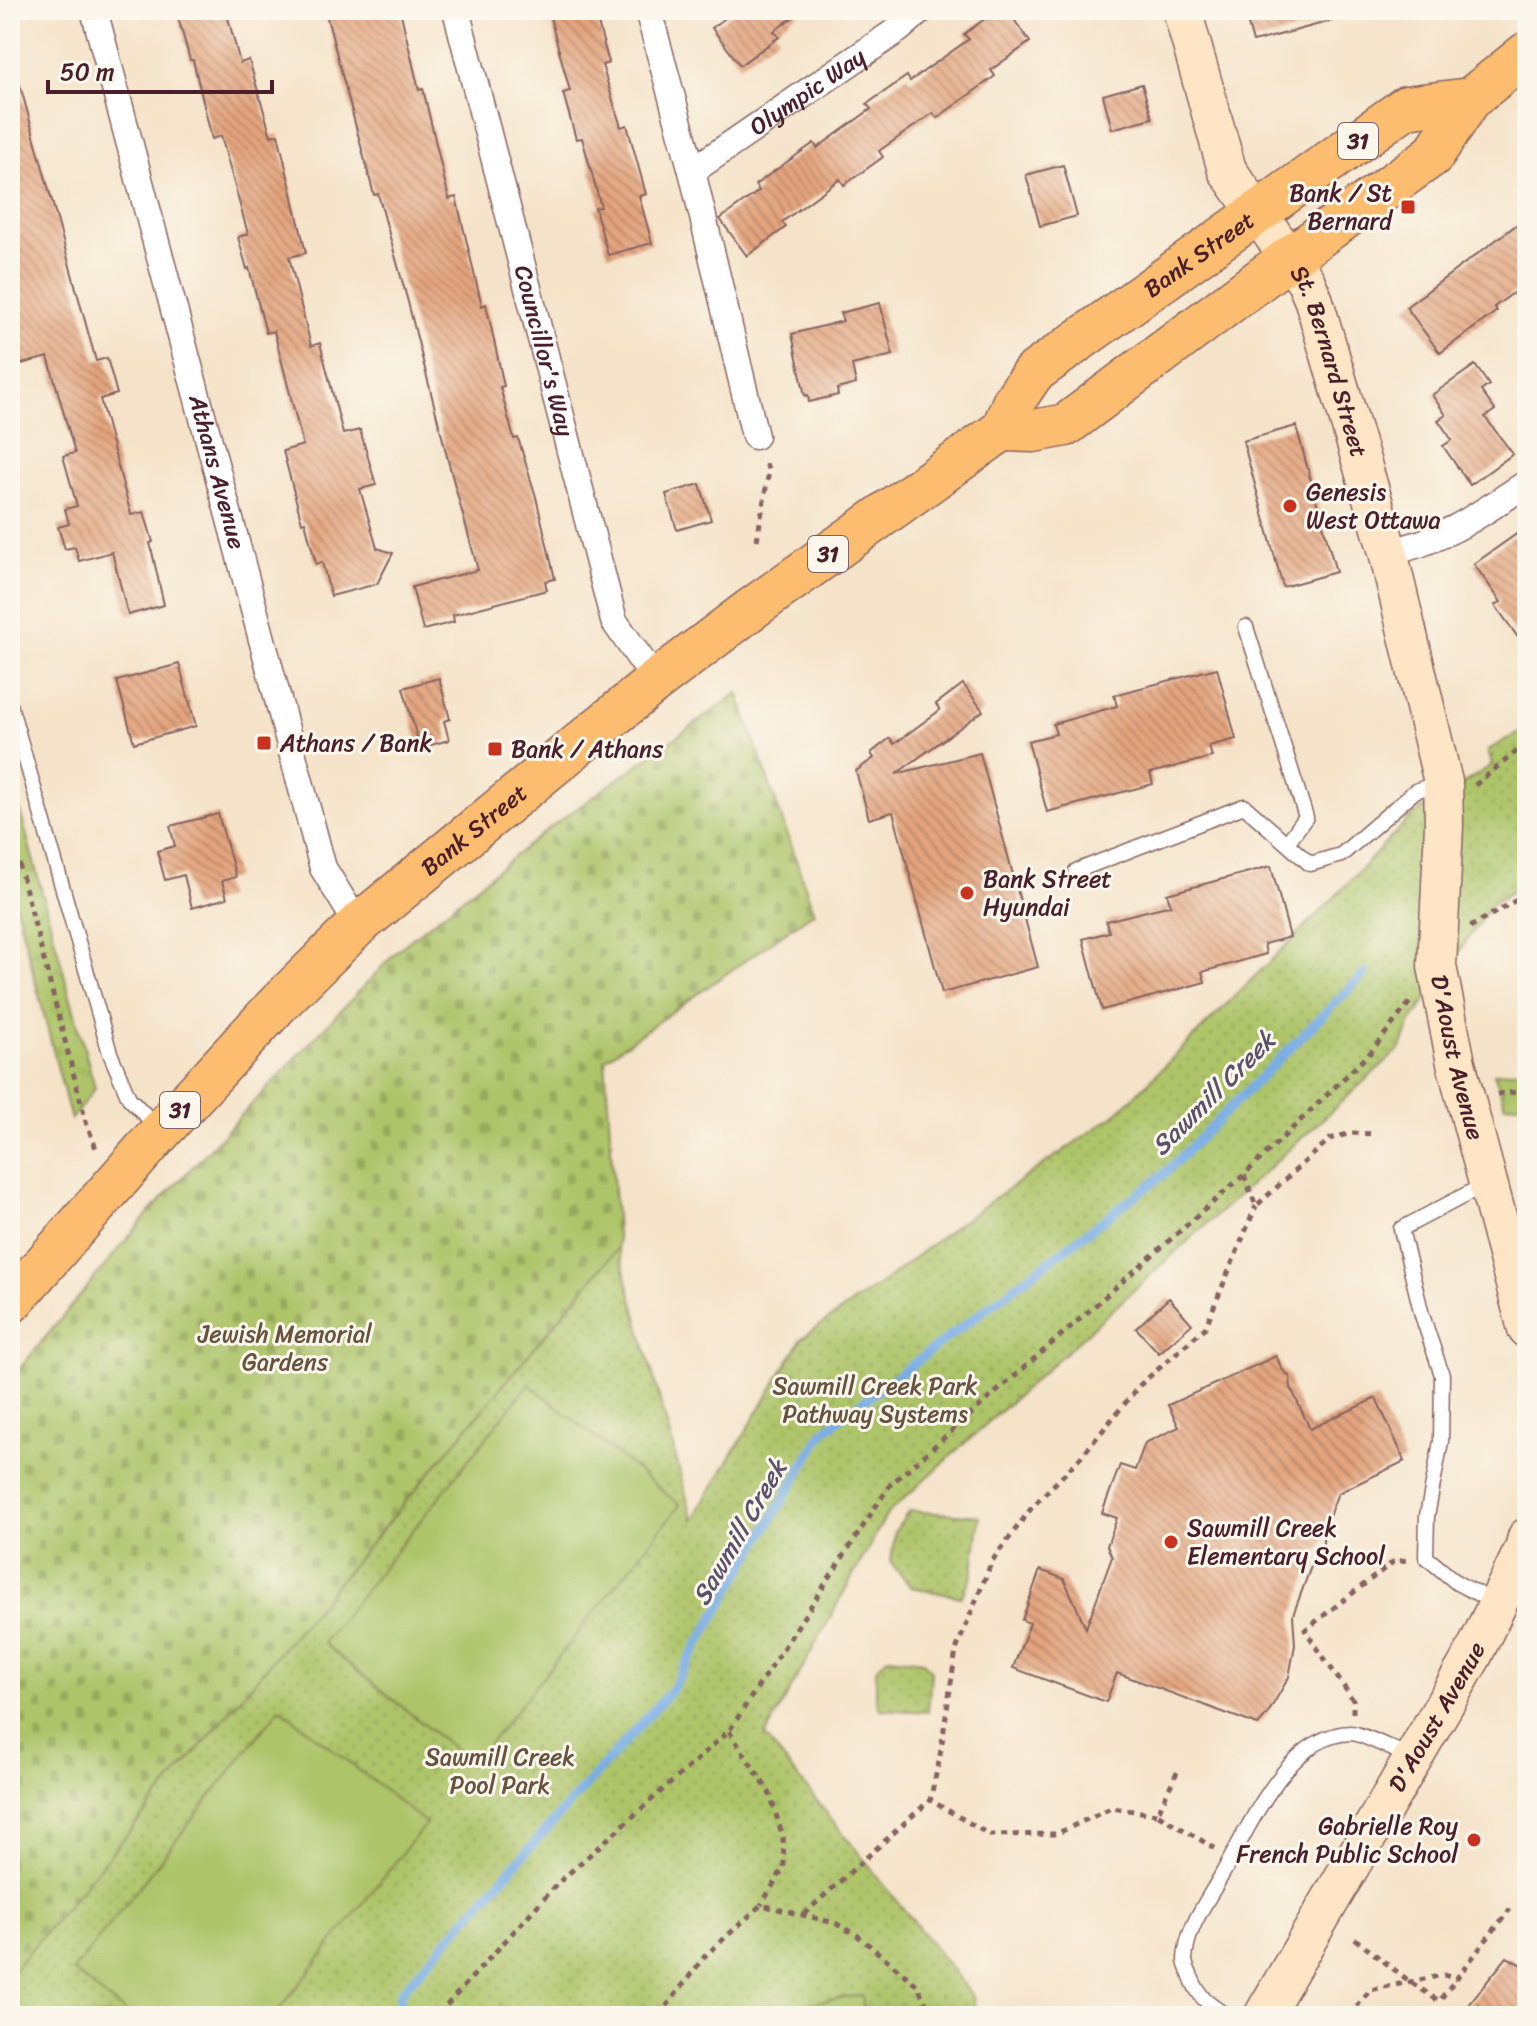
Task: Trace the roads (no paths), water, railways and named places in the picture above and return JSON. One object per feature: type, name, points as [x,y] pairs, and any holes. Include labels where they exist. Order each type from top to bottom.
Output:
[{"type":"main road","name":"31","points":[[1002,430],[1034,431],[1066,425],[1433,155],[1470,99],[1527,53]]},
{"type":"main road","name":"Bank Street","points":[[10,1303],[111,1185],[278,1004],[358,925],[656,681],[1002,430],[1014,401],[1033,373],[1406,107],[1470,99]]},
{"type":"street","name":"Athans Avenue","points":[[94,10],[323,868],[358,925]]},
{"type":"street","name":"Councillor's Way","points":[[456,10],[614,621],[656,681]]},
{"type":"street","points":[[648,10],[692,171],[755,436]]},
{"type":"street","name":"Olympic Way","points":[[692,171],[899,29],[921,10]]},
{"type":"street","name":"St. Bernard Street","points":[[1182,10],[1227,170],[1306,282],[1314,301],[1458,784]]},
{"type":"street","points":[[1388,552],[1414,548],[1437,539],[1527,483]]},
{"type":"street","name":"D'Aoust Avenue","points":[[1458,784],[1444,825],[1437,966],[1456,1063],[1527,1329]]},
{"type":"street","name":"D'Aoust Avenue","points":[[1263,2016],[1473,1655],[1527,1537]]},
{"type":"lane","points":[[1246,627],[1306,817],[1287,843]]},
{"type":"lane","points":[[10,705],[110,1053],[129,1098],[161,1131]]},
{"type":"lane","points":[[1076,871],[1244,806],[1310,864],[1341,855],[1415,791],[1458,784]]},
{"type":"lane","points":[[1488,1183],[1401,1229],[1422,1315],[1442,1375],[1441,1441],[1427,1516],[1426,1557],[1457,1583],[1498,1604]]},
{"type":"lane","points":[[1227,2016],[1199,1997],[1185,1962],[1193,1928],[1204,1903],[1255,1812],[1290,1765],[1322,1740],[1353,1733],[1413,1759]]},
{"type":"waterway","name":"Sawmill Creek","points":[[1523,830],[1527,827]]},
{"type":"waterway","name":"Sawmill Creek","points":[[398,2016],[401,1992],[672,1689],[823,1432],[1164,1174],[1365,973]]},
{"type":"place","name":"Bank / St Bernard","points":[[1408,207]]},
{"type":"place","name":"Genesis West Ottawa","points":[[1290,506]]},
{"type":"place","name":"Athans / Bank","points":[[264,743]]},
{"type":"place","name":"Bank / Athans","points":[[495,749]]},
{"type":"place","name":"Bank Street Hyundai","points":[[967,893]]},
{"type":"place","name":"Sawmill Creek Elementary School","points":[[1171,1542]]},
{"type":"place","name":"Gabrielle Roy French Public School","points":[[1474,1840]]},
{"type":"park label","name":"Jewish Memorial Gardens","points":[[285,1348]]},
{"type":"park label","name":"Sawmill Creek Park Pathway Systems","points":[[875,1400]]},
{"type":"park label","name":"Sawmill Creek Pool Park","points":[[500,1771]]}]
